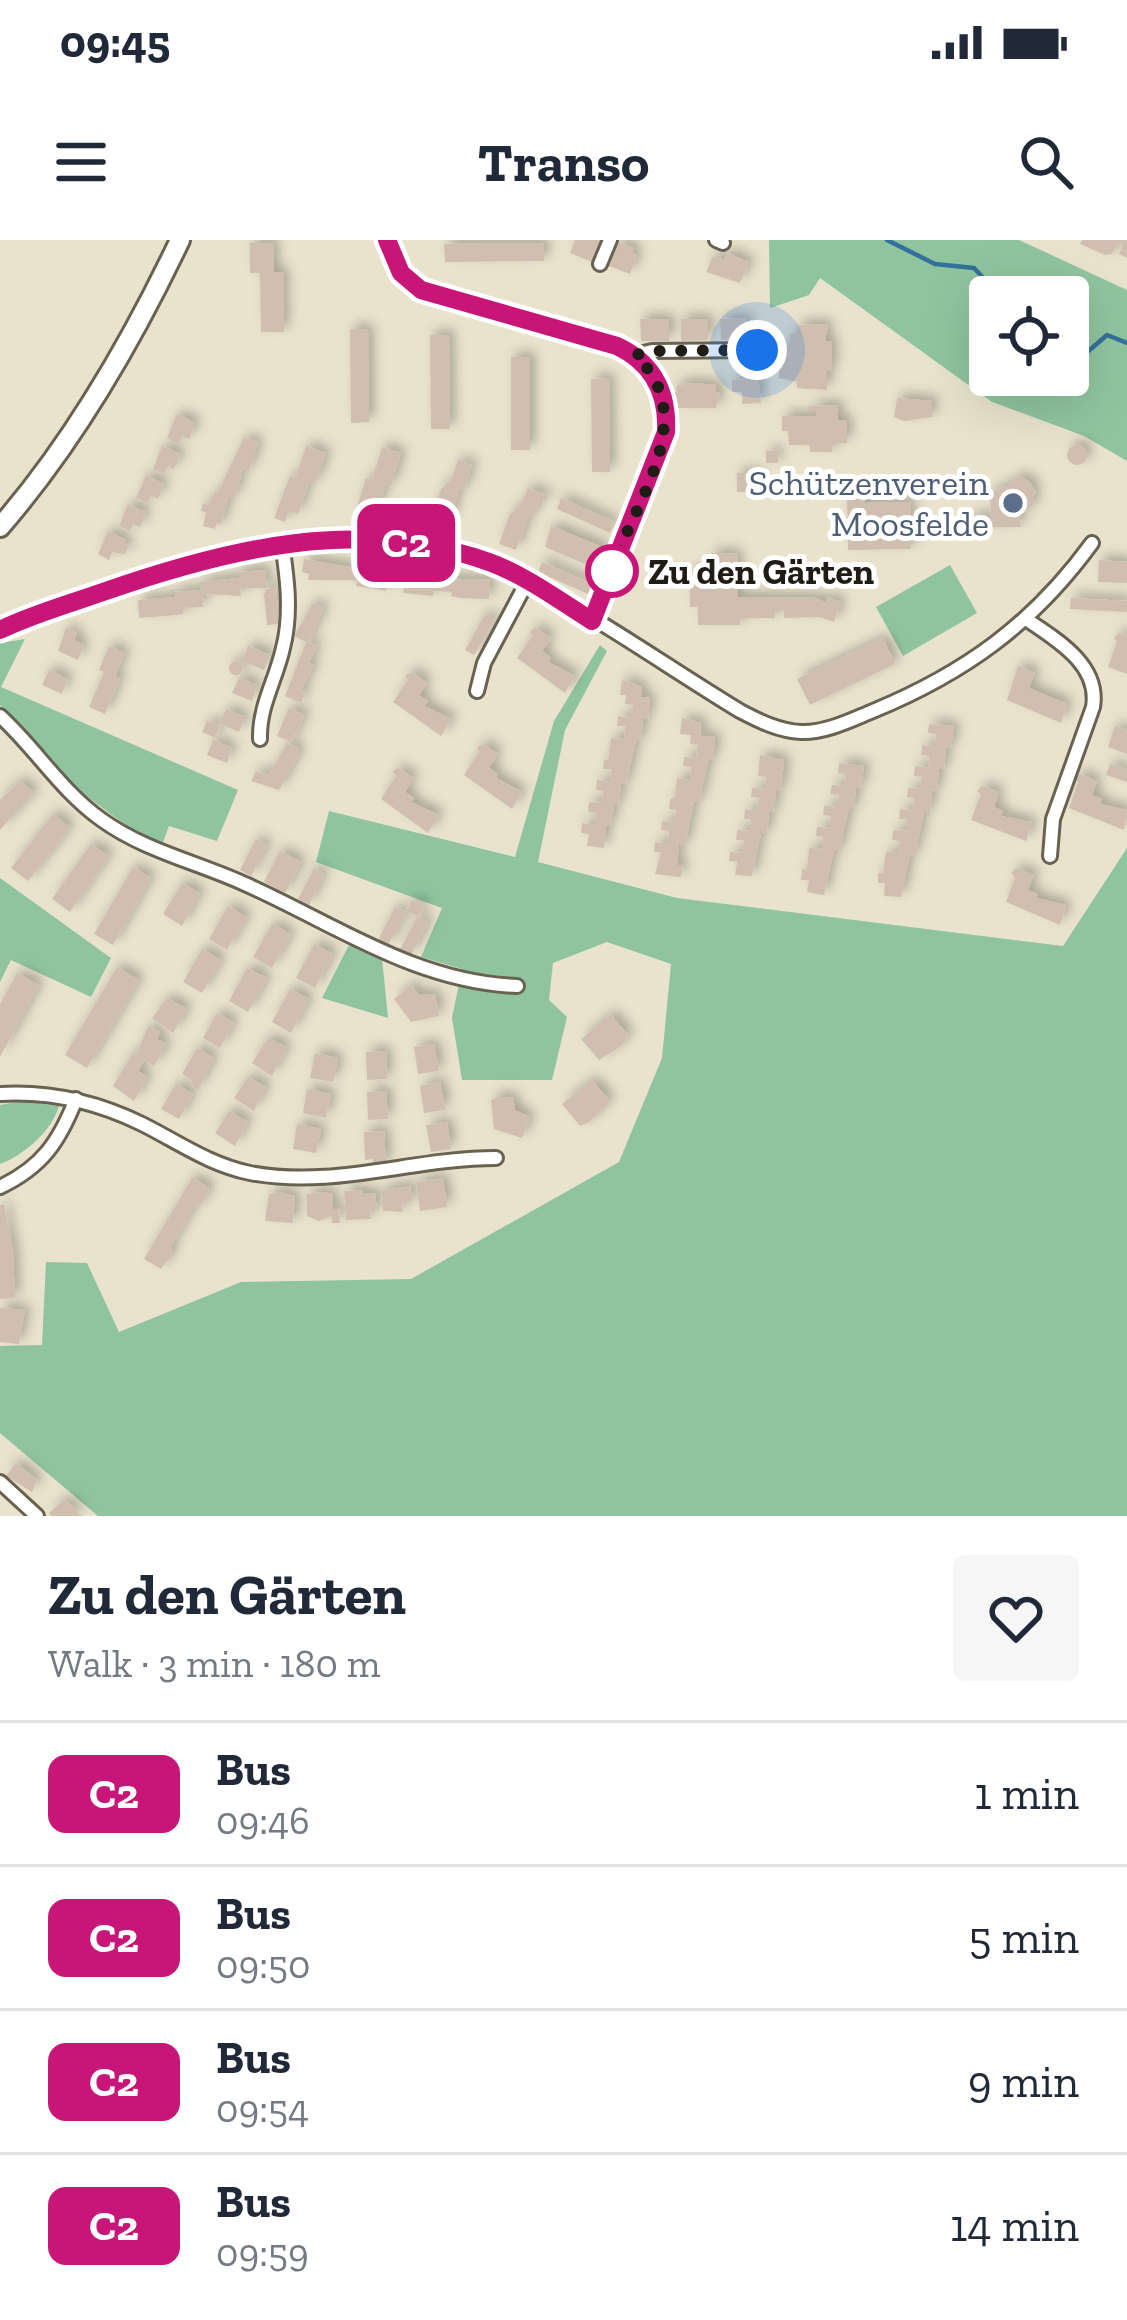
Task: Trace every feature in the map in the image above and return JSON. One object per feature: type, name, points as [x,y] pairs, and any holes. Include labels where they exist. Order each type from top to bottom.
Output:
[{"type":"main road","points":[[0,527],[78,424],[133,335],[180,240]]},
{"type":"street","points":[[386,240],[401,273],[421,290],[635,355],[654,375],[666,432],[592,621]]},
{"type":"street","points":[[600,264],[610,240]]},
{"type":"street","points":[[635,355],[757,350]]},
{"type":"street","points":[[0,630],[142,578],[282,543],[352,539],[416,544],[494,564],[740,711],[761,722],[802,732],[852,720],[979,658],[1026,619],[1092,543]]},
{"type":"street","points":[[260,739],[259,715],[278,668],[288,617],[282,543]]},
{"type":"street","points":[[477,691],[484,663],[527,582]]},
{"type":"street","points":[[1026,619],[1089,671],[1095,690],[1053,819],[1049,856]]},
{"type":"street","points":[[0,716],[70,795],[130,838],[227,876],[348,938],[414,965],[481,984],[517,986]]},
{"type":"street","points":[[0,1094],[76,1100],[113,1111],[217,1163],[254,1174],[335,1177],[496,1158]]},
{"type":"street","points":[[0,1187],[46,1158],[63,1133],[76,1100]]},
{"type":"street","points":[[1,1483],[37,1516]]},
{"type":"green space","points":[[769,240],[1019,240],[1127,290],[1127,461],[1084,436],[984,396],[1089,396],[1089,276],[969,276],[969,385],[820,278],[809,295],[770,308]]},
{"type":"green space","points":[[950,565],[977,613],[903,656],[876,607]]},
{"type":"green space","points":[[25,639],[1,687],[238,790],[217,841],[169,826],[162,845],[132,830],[65,780],[0,705],[0,643]]},
{"type":"green space","points":[[600,645],[607,651],[565,730],[538,862],[677,898],[1063,946],[1127,848],[1127,1516],[98,1516],[0,1433],[0,1346],[42,1345],[46,1262],[87,1263],[119,1332],[241,1282],[411,1279],[619,1162],[662,1058],[671,964],[607,942],[553,963],[549,1000],[567,1017],[552,1080],[462,1080],[452,1018],[462,969],[421,957],[442,908],[316,862],[329,811],[515,857],[554,721]]},
{"type":"green space","points":[[0,878],[111,958],[91,997],[11,960],[0,982]]},
{"type":"green space","points":[[349,945],[382,958],[388,1018],[322,998]]},
{"type":"green space","points":[[21,1101],[59,1106],[36,1141],[0,1164],[0,1105]]},
{"type":"building","points":[[575,240],[601,240],[592,262],[570,253]]},
{"type":"building","points":[[1082,240],[1127,240],[1127,258],[1119,254],[1123,245],[1117,242],[1112,254],[1105,255],[1080,244]]},
{"type":"building","points":[[619,242],[634,248],[632,253],[637,255],[630,274],[609,266]]},
{"type":"building","points":[[250,243],[273,243],[274,272],[283,272],[284,332],[261,332],[260,273],[250,273]]},
{"type":"building","points":[[544,243],[544,261],[445,262],[444,244]]},
{"type":"building","points":[[727,253],[749,262],[740,283],[706,272],[713,256],[724,260]]},
{"type":"building","points":[[747,318],[747,340],[721,340],[720,319]]},
{"type":"building","points":[[640,319],[669,319],[669,341],[641,341]]},
{"type":"building","points":[[681,319],[708,319],[708,340],[681,341]]},
{"type":"building","points":[[828,324],[825,341],[832,341],[832,371],[827,371],[827,390],[797,388],[797,382],[779,378],[779,349],[790,348],[790,334],[798,334],[798,325]]},
{"type":"building","points":[[350,329],[368,329],[369,422],[351,423]]},
{"type":"building","points":[[430,335],[449,335],[450,429],[431,429]]},
{"type":"building","points":[[511,357],[530,357],[530,450],[511,450]]},
{"type":"building","points":[[758,375],[761,403],[742,404],[742,392],[732,392],[732,380]]},
{"type":"building","points":[[609,378],[610,472],[592,472],[591,379]]},
{"type":"building","points":[[677,385],[716,385],[720,392],[716,408],[677,408],[673,392]]},
{"type":"building","points":[[897,398],[932,401],[932,417],[904,421],[894,417]]},
{"type":"building","points":[[838,405],[838,420],[847,420],[847,443],[832,443],[832,452],[789,445],[782,416],[816,416],[809,406]]},
{"type":"building","points":[[177,414],[195,423],[189,439],[182,436],[179,444],[167,438]]},
{"type":"building","points":[[244,438],[258,442],[249,471],[243,469],[221,524],[215,529],[203,526],[203,503],[209,505],[218,492]]},
{"type":"building","points":[[1077,445],[1087,455],[1077,465],[1067,455]]},
{"type":"building","points":[[162,446],[181,454],[174,469],[168,466],[164,474],[153,469]]},
{"type":"building","points":[[306,446],[326,453],[298,514],[289,511],[285,522],[274,518]]},
{"type":"building","points":[[382,447],[401,453],[373,521],[356,510]]},
{"type":"building","points":[[766,451],[778,451],[778,463],[766,463]]},
{"type":"building","points":[[458,460],[472,465],[448,525],[442,523],[440,529],[429,525],[441,489],[452,479]]},
{"type":"building","points":[[737,473],[757,473],[757,492],[737,492]]},
{"type":"building","points":[[146,475],[164,484],[158,499],[151,496],[148,503],[136,498]]},
{"type":"building","points":[[1019,476],[1036,493],[1035,503],[1019,512],[1021,527],[969,528],[969,517],[991,517],[990,492],[1003,485],[1006,488]]},
{"type":"building","points":[[528,488],[548,495],[529,515],[516,550],[499,544],[510,514],[521,505]]},
{"type":"building","points":[[847,488],[856,488],[856,497],[865,497],[865,503],[910,502],[911,549],[848,550]]},
{"type":"building","points":[[561,498],[614,522],[610,533],[557,509]]},
{"type":"building","points":[[128,504],[146,512],[140,527],[133,524],[130,531],[119,526]]},
{"type":"building","points":[[551,526],[605,548],[597,569],[545,547]]},
{"type":"building","points":[[108,531],[129,546],[125,554],[112,552],[109,560],[98,554]]},
{"type":"building","points":[[711,553],[737,554],[738,597],[817,598],[826,603],[828,597],[841,602],[834,622],[819,617],[784,618],[784,610],[775,610],[775,618],[740,618],[740,625],[698,625],[698,607],[690,607],[690,571],[711,571]]},
{"type":"building","points":[[304,559],[405,577],[490,580],[489,599],[460,598],[451,596],[452,592],[434,591],[433,596],[403,593],[404,588],[387,586],[386,591],[348,580],[308,580],[309,574],[302,572]]},
{"type":"building","points":[[1099,560],[1127,562],[1127,583],[1098,582]]},
{"type":"building","points":[[542,562],[592,584],[588,594],[538,572]]},
{"type":"building","points":[[265,570],[267,588],[240,588],[241,596],[202,594],[203,607],[139,618],[138,600],[176,597],[175,592],[202,590],[201,582]]},
{"type":"building","points":[[276,588],[279,624],[267,625],[264,595],[266,589]]},
{"type":"building","points":[[1071,598],[1127,601],[1127,612],[1070,609]]},
{"type":"building","points":[[312,604],[324,607],[308,643],[294,636]]},
{"type":"building","points":[[485,614],[495,619],[474,655],[465,650]]},
{"type":"building","points":[[66,628],[77,633],[74,640],[84,645],[78,660],[58,651]]},
{"type":"building","points":[[536,628],[551,638],[542,651],[551,658],[548,662],[575,676],[565,693],[517,658]]},
{"type":"building","points":[[1119,633],[1127,636],[1127,674],[1108,667]]},
{"type":"building","points":[[883,638],[895,664],[810,705],[797,679]]},
{"type":"building","points":[[306,642],[317,646],[301,703],[285,696]]},
{"type":"building","points":[[109,646],[125,653],[105,714],[89,707]]},
{"type":"building","points":[[248,646],[270,655],[264,670],[242,661]]},
{"type":"building","points":[[236,661],[243,668],[236,675],[229,668]]},
{"type":"building","points":[[1018,666],[1035,673],[1029,688],[1067,704],[1061,723],[1007,700]]},
{"type":"building","points":[[49,670],[68,679],[62,694],[42,685]]},
{"type":"building","points":[[412,672],[427,683],[419,695],[428,701],[424,706],[452,719],[441,736],[393,702],[408,680],[405,676]]},
{"type":"building","points":[[239,678],[257,685],[252,701],[232,693]]},
{"type":"building","points":[[622,680],[642,687],[641,697],[650,698],[648,719],[643,719],[641,741],[636,740],[611,826],[606,826],[604,848],[587,846],[589,834],[581,833],[582,823],[595,825],[596,813],[588,812],[589,802],[602,803],[597,780],[610,782],[611,769],[603,769],[611,738],[624,739],[625,726],[617,726],[618,716],[631,718],[633,705],[625,704],[626,695],[620,695]]},
{"type":"building","points":[[289,708],[305,715],[291,742],[277,736]]},
{"type":"building","points":[[226,709],[245,717],[239,732],[220,724]]},
{"type":"building","points":[[682,718],[701,723],[700,736],[715,737],[713,760],[709,759],[699,802],[694,802],[685,845],[679,845],[681,877],[655,874],[661,852],[654,852],[655,842],[668,844],[669,831],[661,830],[662,821],[675,822],[676,810],[669,809],[677,778],[690,780],[691,767],[683,766],[684,757],[696,758],[698,745],[690,744],[691,735],[680,734]]},
{"type":"building","points":[[207,721],[220,726],[215,738],[202,732]]},
{"type":"building","points":[[929,724],[954,726],[951,748],[946,748],[944,769],[939,769],[937,791],[932,790],[930,812],[924,812],[901,897],[884,896],[885,883],[878,883],[878,873],[883,873],[886,852],[898,853],[900,841],[892,840],[893,830],[906,831],[907,819],[899,819],[900,809],[913,811],[914,798],[907,797],[908,788],[920,789],[922,777],[914,776],[915,766],[928,768],[929,756],[921,755],[922,745],[935,747],[936,734],[928,733]]},
{"type":"building","points":[[1115,726],[1127,730],[1127,754],[1108,747]]},
{"type":"building","points":[[213,740],[232,748],[227,763],[207,755]]},
{"type":"building","points":[[287,743],[299,748],[298,755],[279,790],[251,781],[256,771],[268,776]]},
{"type":"building","points":[[483,744],[498,754],[489,768],[498,774],[496,778],[522,792],[512,809],[464,775]]},
{"type":"building","points":[[760,755],[784,760],[781,791],[776,791],[774,812],[769,812],[767,833],[761,833],[752,876],[735,875],[737,862],[729,861],[730,852],[742,853],[744,840],[736,840],[737,830],[750,831],[751,819],[744,819],[745,809],[757,811],[759,798],[751,797],[752,788],[765,789],[766,777],[758,776]]},
{"type":"building","points":[[839,763],[864,766],[861,788],[856,787],[854,809],[849,809],[839,851],[834,851],[824,895],[807,892],[809,880],[801,880],[809,848],[822,849],[823,837],[816,836],[817,827],[830,828],[831,816],[823,815],[824,806],[837,807],[839,795],[830,794],[832,785],[844,786]]},
{"type":"building","points":[[1110,764],[1127,770],[1127,782],[1106,775]]},
{"type":"building","points":[[398,768],[414,778],[405,792],[414,798],[411,802],[439,815],[428,833],[381,799],[396,776],[392,771]]},
{"type":"building","points":[[1079,774],[1097,781],[1092,795],[1102,799],[1100,804],[1127,810],[1124,830],[1069,808]]},
{"type":"building","points":[[20,781],[34,793],[0,830],[0,800]]},
{"type":"building","points":[[982,786],[999,792],[994,807],[1003,811],[1001,816],[1032,822],[1026,841],[971,820]]},
{"type":"building","points":[[53,814],[70,828],[28,881],[11,868]]},
{"type":"building","points":[[256,839],[267,845],[251,876],[240,870]]},
{"type":"building","points":[[91,844],[109,856],[70,912],[52,899]]},
{"type":"building","points":[[280,851],[301,862],[285,893],[264,882]]},
{"type":"building","points":[[133,867],[151,878],[113,945],[94,934]]},
{"type":"building","points":[[314,868],[324,874],[309,905],[298,899]]},
{"type":"building","points":[[1016,868],[1034,875],[1028,890],[1038,894],[1036,898],[1066,905],[1060,925],[1006,902]]},
{"type":"building","points":[[182,883],[200,893],[182,926],[163,914]]},
{"type":"building","points":[[412,900],[424,906],[418,916],[406,911]]},
{"type":"building","points":[[228,906],[247,917],[227,950],[209,939]]},
{"type":"building","points":[[395,907],[406,912],[388,945],[378,940]]},
{"type":"building","points":[[418,916],[428,922],[411,955],[400,949]]},
{"type":"building","points":[[272,924],[291,934],[272,968],[253,957]]},
{"type":"building","points":[[314,944],[333,954],[315,988],[296,978]]},
{"type":"building","points":[[202,949],[221,960],[202,993],[183,982]]},
{"type":"building","points":[[117,967],[139,980],[87,1068],[65,1055]]},
{"type":"building","points":[[247,968],[267,978],[248,1012],[229,1001]]},
{"type":"building","points":[[17,973],[39,985],[0,1057],[0,1004]]},
{"type":"building","points":[[411,985],[419,995],[435,994],[439,1016],[411,1022],[394,999]]},
{"type":"building","points":[[290,989],[309,999],[291,1033],[272,1022]]},
{"type":"building","points":[[167,998],[187,1009],[173,1033],[152,1018]]},
{"type":"building","points":[[217,1013],[234,1023],[220,1048],[203,1038]]},
{"type":"building","points":[[611,1014],[629,1036],[599,1060],[581,1039]]},
{"type":"building","points":[[148,1026],[160,1032],[157,1039],[167,1044],[154,1066],[144,1060],[138,1071],[148,1077],[134,1101],[113,1086],[132,1054],[136,1055]]},
{"type":"building","points":[[268,1038],[287,1047],[272,1076],[252,1063]]},
{"type":"building","points":[[434,1044],[439,1071],[418,1074],[414,1047]]},
{"type":"building","points":[[197,1048],[214,1058],[198,1090],[182,1074]]},
{"type":"building","points":[[386,1051],[387,1079],[367,1080],[366,1052]]},
{"type":"building","points":[[315,1053],[338,1058],[333,1082],[310,1078]]},
{"type":"building","points":[[248,1077],[266,1087],[254,1111],[234,1098]]},
{"type":"building","points":[[592,1080],[610,1101],[580,1126],[562,1104]]},
{"type":"building","points":[[440,1082],[445,1110],[424,1113],[420,1086]]},
{"type":"building","points":[[176,1084],[193,1094],[179,1119],[161,1109]]},
{"type":"building","points":[[307,1089],[331,1094],[326,1118],[303,1113]]},
{"type":"building","points":[[386,1091],[388,1119],[368,1120],[367,1092]]},
{"type":"building","points":[[513,1097],[515,1110],[530,1117],[522,1138],[494,1129],[491,1100]]},
{"type":"building","points":[[229,1111],[248,1122],[235,1146],[215,1133]]},
{"type":"building","points":[[447,1122],[451,1149],[431,1152],[426,1125]]},
{"type":"building","points":[[297,1124],[321,1129],[316,1153],[293,1149]]},
{"type":"building","points":[[384,1131],[386,1164],[373,1166],[373,1159],[365,1160],[364,1132]]},
{"type":"building","points":[[192,1178],[209,1187],[208,1193],[194,1207],[161,1269],[144,1259]]},
{"type":"building","points":[[443,1178],[447,1207],[420,1211],[416,1182]]},
{"type":"building","points":[[410,1186],[412,1201],[402,1203],[403,1212],[383,1211],[381,1191]]},
{"type":"building","points":[[362,1190],[363,1194],[375,1193],[377,1210],[370,1211],[371,1219],[346,1220],[344,1191]]},
{"type":"building","points":[[269,1194],[295,1196],[293,1223],[265,1221]]},
{"type":"building","points":[[307,1194],[332,1194],[340,1223],[332,1223],[332,1216],[319,1221],[307,1216]]},
{"type":"building","points":[[4,1204],[15,1298],[0,1299],[0,1205]]},
{"type":"building","points":[[0,1308],[25,1310],[19,1344],[0,1342]]},
{"type":"building","points":[[16,1463],[37,1480],[32,1492],[6,1476]]},
{"type":"building","points":[[65,1499],[82,1516],[49,1513]]},
{"type":"waterway","points":[[887,240],[935,264],[974,268],[982,276]]},
{"type":"waterway","points":[[1089,351],[1107,335],[1127,343]]},
{"type":"bus line","name":"C2","points":[[0,630],[220,555],[323,539],[380,540],[453,551],[494,564],[592,621],[666,432],[667,417],[654,375],[635,355],[617,346],[421,290],[392,260],[387,240]]},
{"type":"place","name":"Schützenverein Moosfelde","points":[[1013,503]]},
{"type":"place","name":"Zu den Gärten","points":[[612,571]]},
{"type":"route","points":[[612,571],[666,432],[660,388],[635,355],[757,350]]}]
